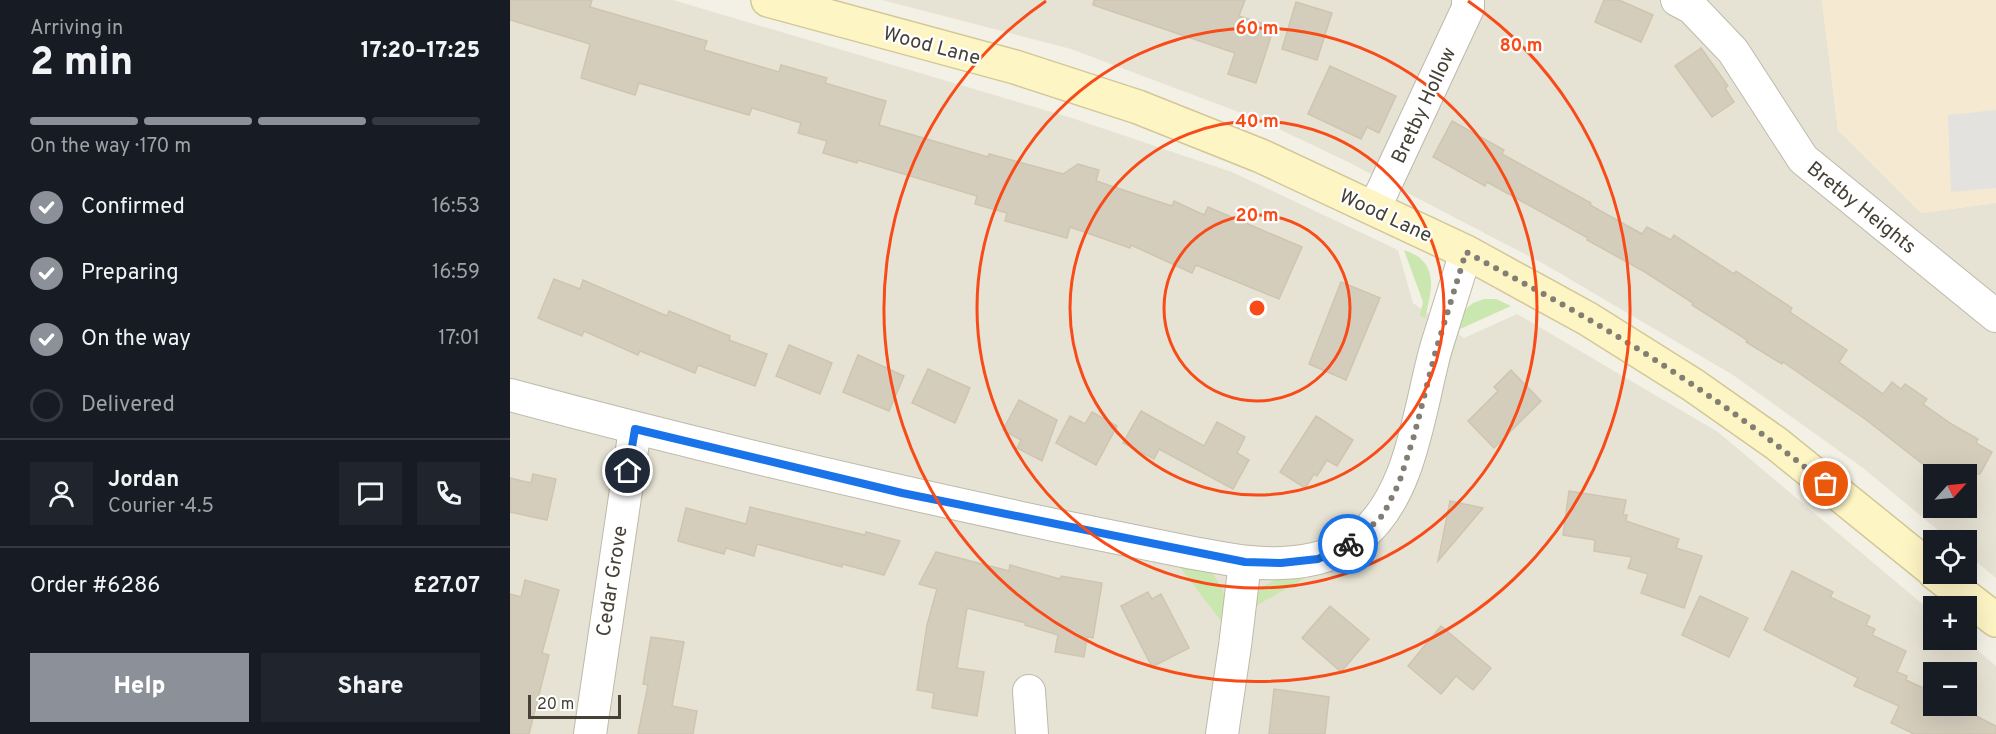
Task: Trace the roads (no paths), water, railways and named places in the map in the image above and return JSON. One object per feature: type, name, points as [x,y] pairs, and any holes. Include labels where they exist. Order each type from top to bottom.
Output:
[{"type":"street","name":"Wood Lane","points":[[768,0],[1015,67],[1138,106],[1261,156],[1466,252],[1588,319],[1693,385],[1777,444],[1923,563]]},
{"type":"street","name":"Bretby Hollow","points":[[1374,209],[1468,8],[1468,0]]},
{"type":"street","name":"Bretby Heights","points":[[1677,0],[1692,8],[1733,51],[1803,159],[1996,316]]},
{"type":"street","points":[[510,395],[635,429],[902,493],[1245,562],[1281,563],[1318,559],[1358,539],[1383,515],[1402,474],[1466,252]]},
{"type":"street","name":"Cedar Grove","points":[[590,734],[635,429]]},
{"type":"street","points":[[1222,734],[1245,562]]},
{"type":"street","name":"Wood Lane","points":[[1950,584],[1996,620]]},
{"type":"street","points":[[1029,691],[1032,734]]}]
